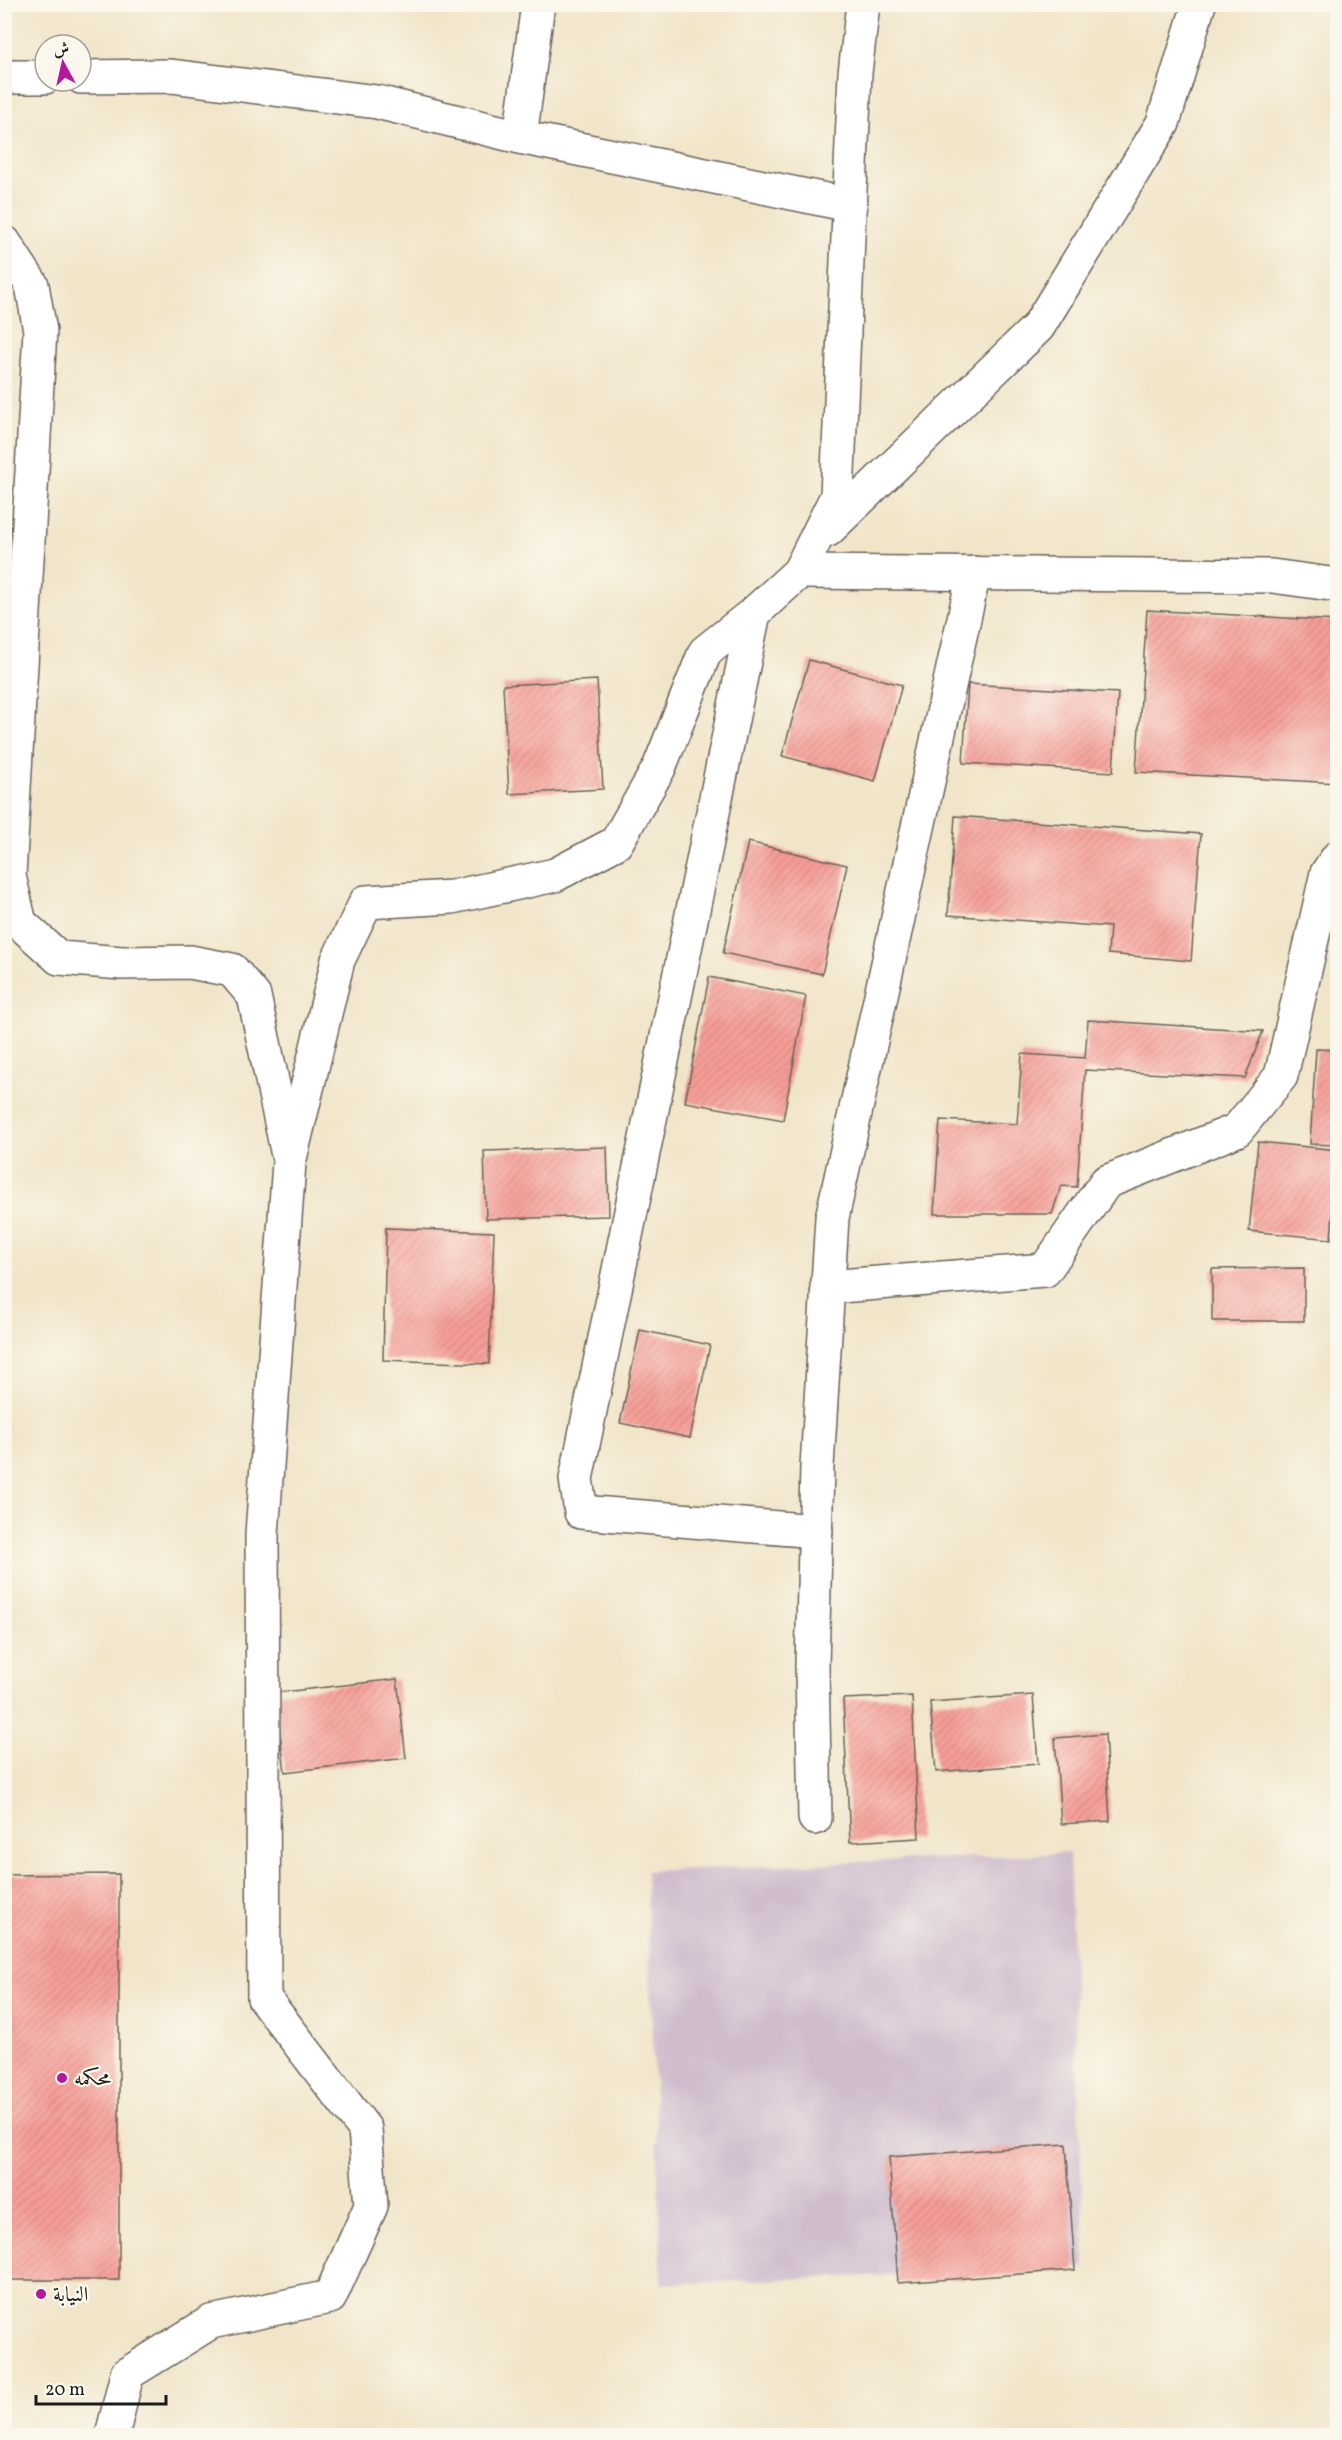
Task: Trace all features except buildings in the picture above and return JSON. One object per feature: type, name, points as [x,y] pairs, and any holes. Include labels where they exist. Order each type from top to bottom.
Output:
[{"type":"street","points":[[520,137],[538,4]]},
{"type":"street","points":[[112,2436],[127,2374],[211,2322],[330,2297],[371,2206],[365,2129],[264,1998],[262,1534],[289,1163],[338,960],[366,902],[452,897],[555,874],[616,843],[659,768],[705,652],[754,613],[799,572],[837,496],[855,73],[863,4]]},
{"type":"street","points":[[814,543],[1038,327],[1163,123],[1199,4]]},
{"type":"street","points":[[93,77],[171,76],[377,102],[520,137],[850,205]]},
{"type":"street","points":[[4,77],[33,77]]},
{"type":"street","points":[[4,242],[32,285],[40,331],[9,876],[20,923],[59,958],[122,963],[190,962],[232,970],[254,996],[289,1163]]},
{"type":"street","points":[[799,572],[1272,576],[1338,585]]},
{"type":"street","points":[[815,1818],[812,1666],[831,1218],[974,573]]},
{"type":"street","points":[[754,613],[576,1479],[581,1512],[816,1531]]},
{"type":"street","points":[[827,1287],[1045,1270],[1106,1182],[1237,1130],[1281,1076],[1327,873],[1338,857]]},
{"type":"shaded area","points":[[1069,1853],[1085,2267],[662,2284],[646,1871]]},
{"type":"place","name":"محكمه","points":[[62,2078]]},
{"type":"place","name":"النيابة","points":[[41,2294]]}]
